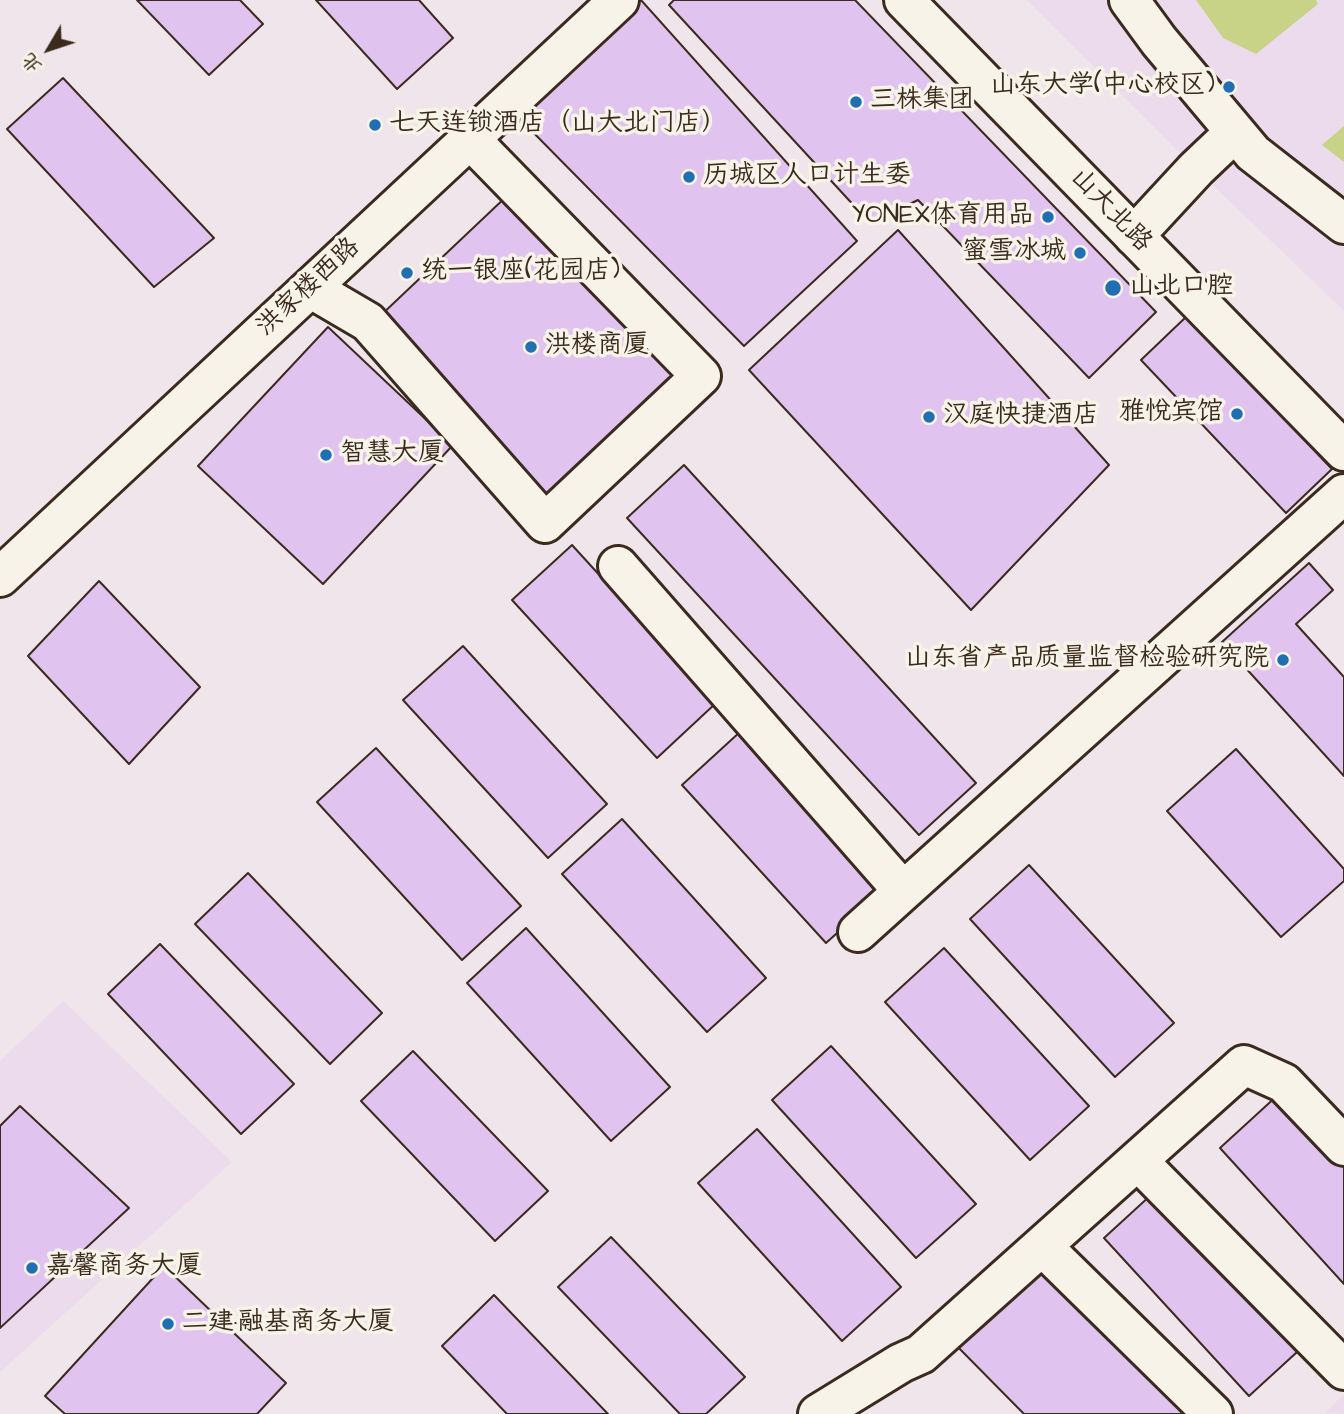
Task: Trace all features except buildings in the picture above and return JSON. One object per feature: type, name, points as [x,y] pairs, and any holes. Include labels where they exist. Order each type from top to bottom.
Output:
[{"type":"street","name":"洪家楼西路","points":[[0,577],[619,0]]},
{"type":"street","name":"山大北路","points":[[904,0],[1344,431]]},
{"type":"street","name":"山大北路","points":[[924,0],[1344,452]]},
{"type":"street","points":[[1129,0],[1159,41],[1253,153],[1344,224]]},
{"type":"street","points":[[1139,231],[1196,169],[1235,132]]},
{"type":"street","points":[[310,288],[368,322],[545,523],[701,376],[470,139]]},
{"type":"street","points":[[858,932],[1344,495]]},
{"type":"street","points":[[618,566],[903,891]]},
{"type":"street","points":[[818,1414],[901,1363],[921,1354],[1244,1065],[1284,1083],[1344,1146]]},
{"type":"street","points":[[1138,1161],[1344,1370]]},
{"type":"street","points":[[1042,1246],[1213,1414]]},
{"type":"shaded area","name":"山东大学(中心校区)","points":[[1027,0],[1344,0],[1344,311],[1196,169]]},
{"type":"shaded area","points":[[63,1001],[232,1162],[0,1372],[0,1061]]},
{"type":"shaded area","points":[[1344,1394],[1344,1414],[1325,1413]]},
{"type":"green space","points":[[1196,0],[1316,0],[1318,4],[1256,54],[1223,38]]},
{"type":"green space","points":[[1344,126],[1344,162],[1322,145]]},
{"type":"place","name":"山东大学(中心校区)","points":[[1229,87]]},
{"type":"place","name":"三株集团","points":[[856,102]]},
{"type":"place","name":"七天连锁酒店（山大北门店）","points":[[375,125]]},
{"type":"place","name":"历城区人口计生委","points":[[689,177]]},
{"type":"place","name":"YONEX体育用品","points":[[1048,217]]},
{"type":"place","name":"蜜雪冰城","points":[[1080,253]]},
{"type":"place","name":"统一银座(花园店)","points":[[407,273]]},
{"type":"place","name":"山北口腔","points":[[1113,288]]},
{"type":"place","name":"洪楼商厦","points":[[531,347]]},
{"type":"place","name":"雅悦宾馆","points":[[1237,414]]},
{"type":"place","name":"汉庭快捷酒店","points":[[929,417]]},
{"type":"place","name":"智慧大厦","points":[[326,455]]},
{"type":"place","name":"山东省产品质量监督检验研究院","points":[[1283,660]]},
{"type":"place","name":"嘉馨商务大厦","points":[[32,1268]]},
{"type":"place","name":"二建·融基商务大厦","points":[[168,1324]]}]
